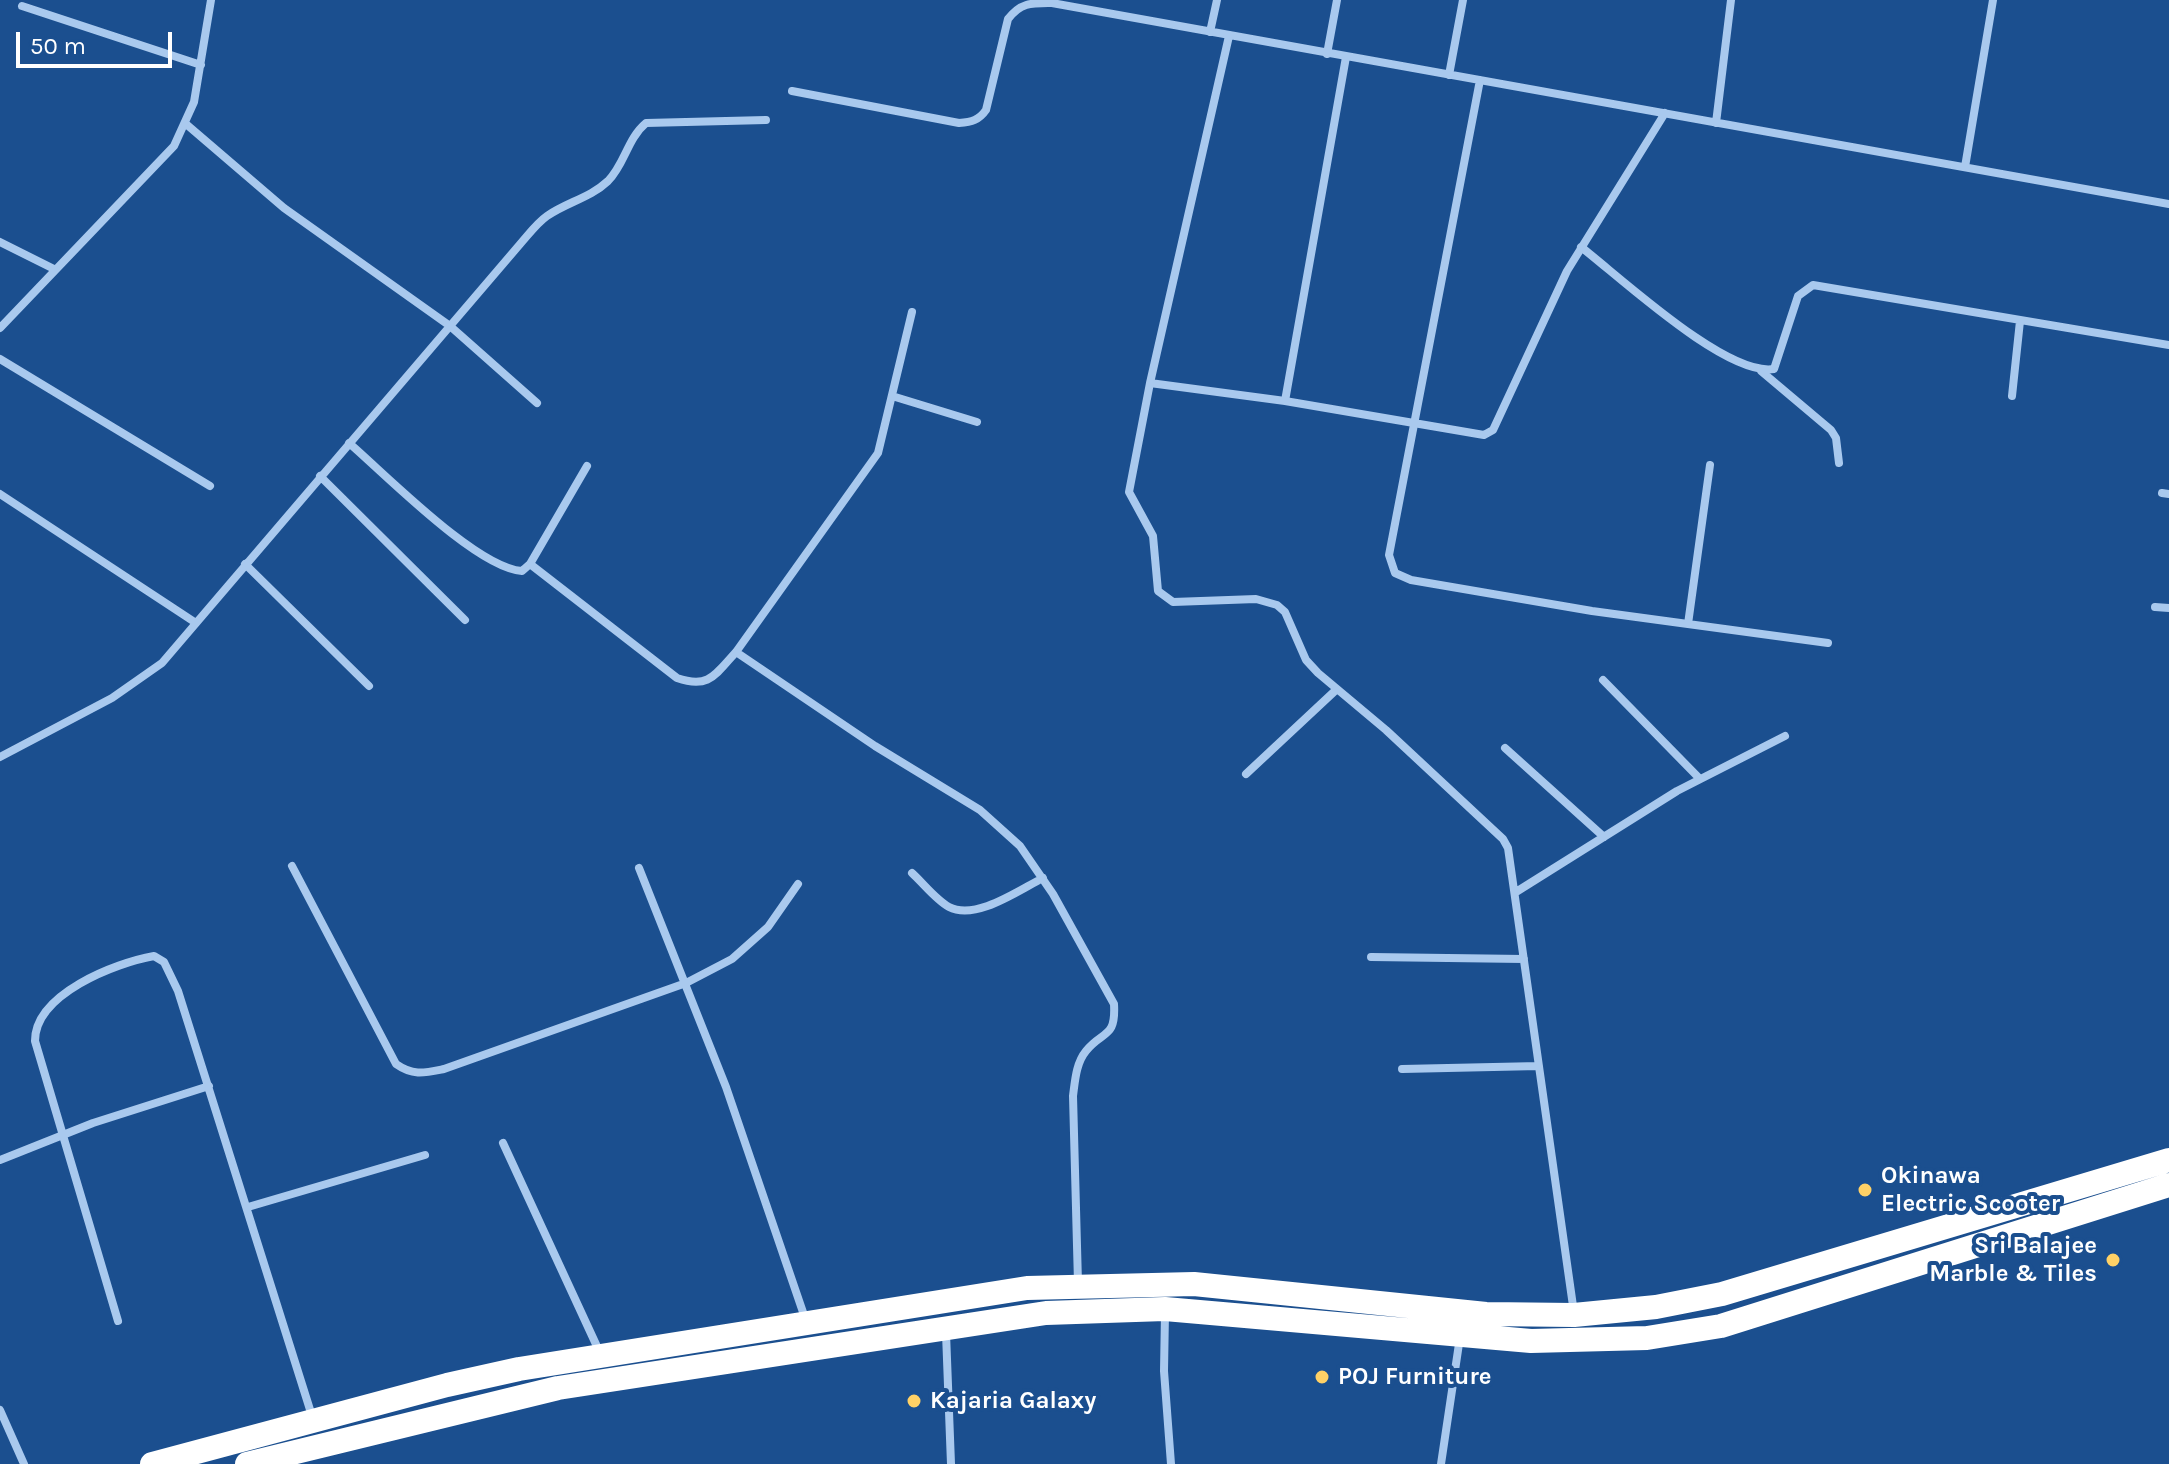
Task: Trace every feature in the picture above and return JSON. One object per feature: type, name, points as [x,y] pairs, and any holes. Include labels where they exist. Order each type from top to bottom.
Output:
[{"type":"highway","points":[[152,1464],[447,1385],[601,1356],[807,1325],[954,1298],[1078,1286],[1194,1284],[1486,1314],[1574,1315],[1656,1307],[1722,1294],[2169,1160]]},
{"type":"highway","points":[[247,1464],[273,1461],[558,1388],[945,1326],[1046,1313],[1165,1309],[1460,1336],[1581,1341],[1647,1338],[1721,1326],[2169,1185]]},
{"type":"street","points":[[0,328],[174,146],[194,102],[211,0]]},
{"type":"street","points":[[1210,32],[1217,0]]},
{"type":"street","points":[[1327,54],[1337,0]]},
{"type":"street","points":[[1449,75],[1463,0]]},
{"type":"street","points":[[1716,123],[1731,0]]},
{"type":"street","points":[[1965,167],[1993,0]]},
{"type":"street","points":[[792,91],[959,123],[971,122],[981,118],[986,110],[1014,4],[1052,3],[2169,204]]},
{"type":"street","points":[[22,6],[201,65]]},
{"type":"street","points":[[1229,36],[1150,383],[1129,492],[1153,536],[1158,591],[1173,602],[1256,599],[1277,605],[1285,612],[1306,660],[1503,839],[1516,892],[1574,1315]]},
{"type":"street","points":[[1285,401],[1346,57]]},
{"type":"street","points":[[1480,80],[1417,423],[1389,555],[1395,573],[1411,580],[1828,643]]},
{"type":"street","points":[[1150,383],[1285,401],[1417,423],[1468,435],[1484,435],[1493,430],[1581,247],[1665,113]]},
{"type":"street","points":[[0,757],[141,680],[162,663],[545,217],[588,197],[606,183],[617,170],[631,139],[646,123],[766,120]]},
{"type":"street","points":[[186,124],[284,208],[450,326],[537,403]]},
{"type":"street","points":[[0,242],[54,269]]},
{"type":"street","points":[[1581,247],[1718,354],[1761,371],[1831,430],[1836,438],[1839,463]]},
{"type":"street","points":[[1761,371],[1774,369],[1798,296],[1813,285],[2169,345]]},
{"type":"street","points":[[530,564],[677,678],[694,684],[710,680],[736,652],[878,453],[912,312]]},
{"type":"street","points":[[2012,396],[2020,321]]},
{"type":"street","points":[[0,359],[210,486]]},
{"type":"street","points":[[892,396],[977,422]]},
{"type":"street","points":[[349,443],[480,556],[508,570],[522,571],[530,564],[587,466]]},
{"type":"street","points":[[1688,624],[1710,465]]},
{"type":"street","points":[[320,476],[465,620]]},
{"type":"street","points":[[0,494],[196,623]]},
{"type":"street","points":[[245,564],[369,686]]},
{"type":"street","points":[[2155,607],[2169,608]]},
{"type":"street","points":[[736,652],[875,746],[980,810],[1020,846],[1043,878],[1114,1004],[1115,1021],[1108,1035],[1086,1050],[1078,1065],[1073,1096],[1078,1286]]},
{"type":"street","points":[[1603,680],[1700,779]]},
{"type":"street","points":[[1246,774],[1337,689]]},
{"type":"street","points":[[1516,892],[1700,779],[1785,736]]},
{"type":"street","points":[[1505,748],[1604,837]]},
{"type":"street","points":[[292,866],[396,1064],[408,1072],[444,1069],[686,983],[747,947],[768,927],[798,884]]},
{"type":"street","points":[[639,868],[726,1087],[807,1325]]},
{"type":"street","points":[[912,873],[950,907],[966,910],[983,907],[1043,878]]},
{"type":"street","points":[[118,1321],[35,1041],[35,1029],[41,1017],[66,993],[125,961],[154,956],[164,962],[178,991],[313,1421]]},
{"type":"street","points":[[1371,957],[1524,959]]},
{"type":"street","points":[[1402,1069],[1539,1066]]},
{"type":"street","points":[[0,1160],[63,1135],[209,1086]]},
{"type":"street","points":[[503,1143],[601,1356]]},
{"type":"street","points":[[248,1207],[425,1155]]},
{"type":"street","points":[[1165,1309],[1164,1371],[1171,1464]]},
{"type":"street","points":[[945,1326],[951,1464]]},
{"type":"street","points":[[1441,1464],[1460,1336]]},
{"type":"street","points":[[0,1410],[24,1464]]},
{"type":"place","name":"Okinawa Electric Scooter","points":[[1865,1190]]},
{"type":"place","name":"Sri Balajee Marble & Tiles","points":[[2113,1260]]},
{"type":"place","name":"POJ Furniture","points":[[1322,1377]]},
{"type":"place","name":"Kajaria Galaxy","points":[[914,1401]]}]
